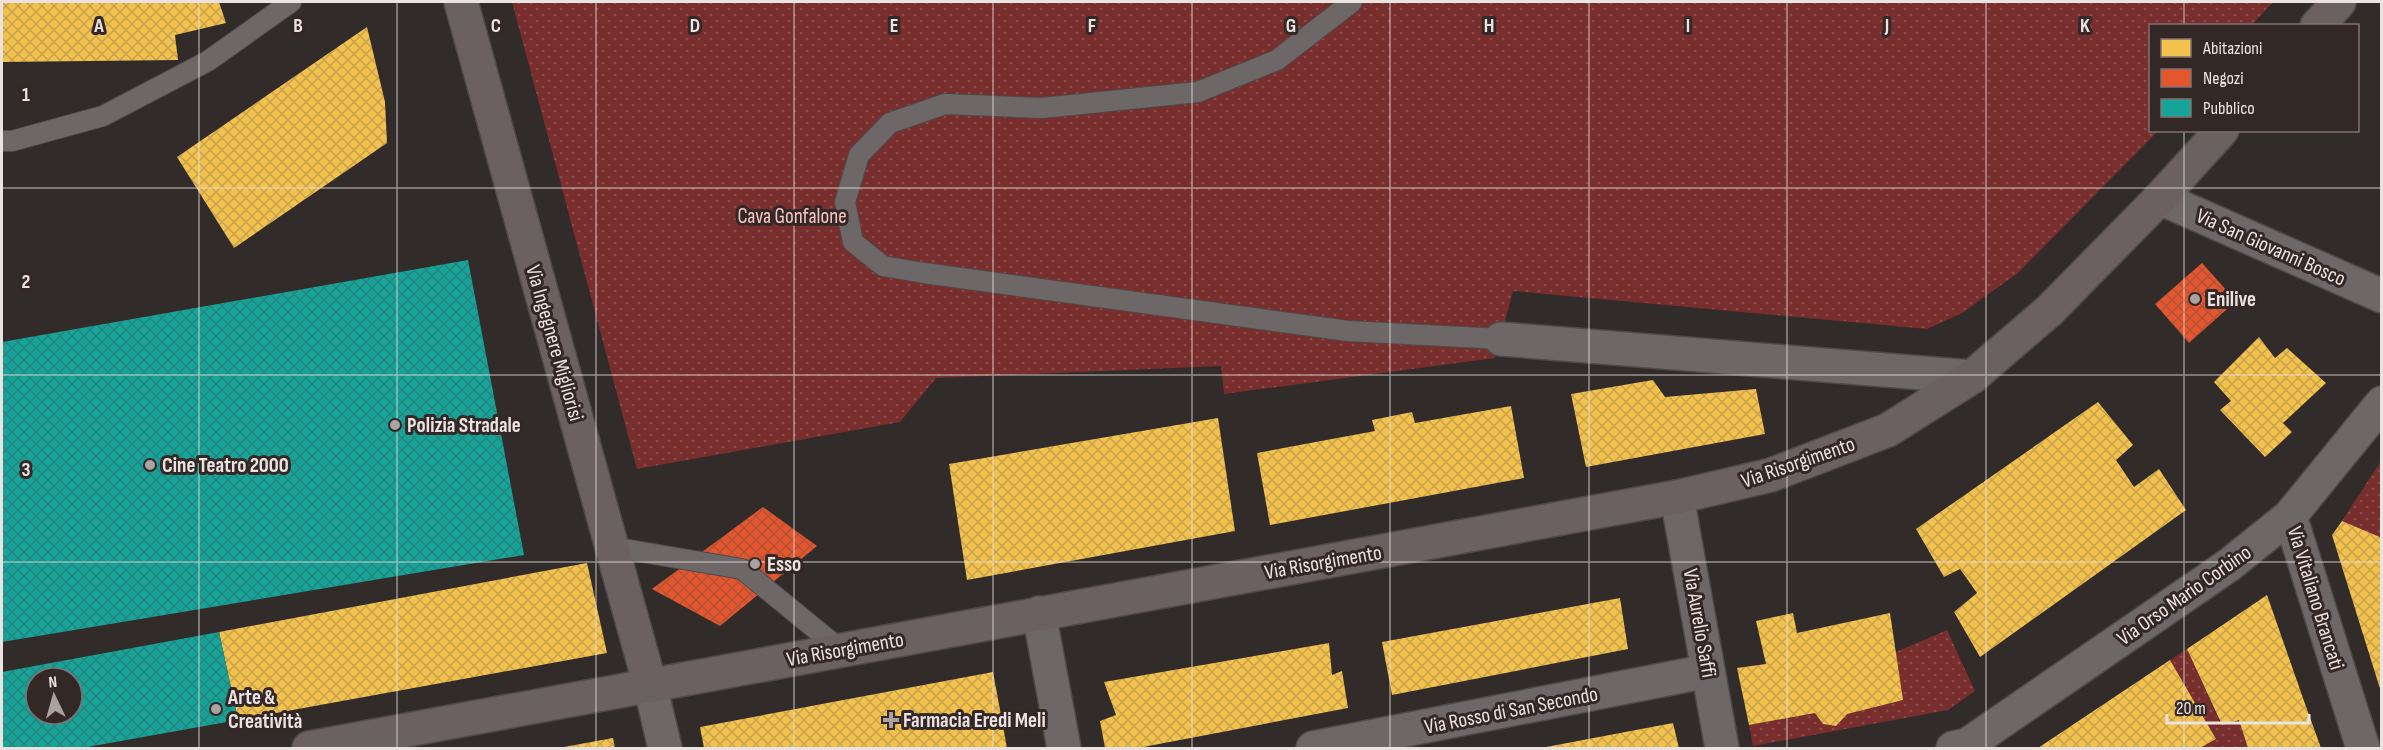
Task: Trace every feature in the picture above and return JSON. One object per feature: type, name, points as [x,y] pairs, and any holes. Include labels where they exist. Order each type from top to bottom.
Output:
[{"type":"main road","name":"Via Ingegnere Migliorisi","points":[[460,2],[650,685]]},
{"type":"main road","points":[[2319,24],[2339,2]]},
{"type":"main road","name":"Via Risorgimento","points":[[309,748],[1677,497],[1771,475],[1888,430],[1972,377],[2050,310],[2160,198],[2220,132]]},
{"type":"street","name":"Via San Giovanni Bosco","points":[[2160,198],[2382,296]]},
{"type":"street","points":[[1501,339],[1972,377]]},
{"type":"street","name":"Via Orso Mario Corbino","points":[[1953,748],[1968,745],[2220,572],[2290,516],[2382,403]]},
{"type":"street","name":"Via Aurelio Saffi","points":[[1677,497],[1722,748]]},
{"type":"street","name":"Via Vitaliano Brancati","points":[[2290,516],[2363,748]]},
{"type":"street","points":[[1039,614],[1064,748]]},
{"type":"street","name":"Via Rosso di San Secondo","points":[[1313,748],[1708,671]]},
{"type":"street","points":[[650,685],[665,748]]},
{"type":"lane","points":[[2,141],[12,141],[103,116],[208,61],[291,2]]},
{"type":"lane","points":[[1352,2],[1277,60],[1198,92],[1042,108],[945,104],[890,123],[859,155],[856,164],[845,202],[853,242],[883,266],[924,273],[1348,331],[1501,339]]},
{"type":"lane","points":[[612,547],[742,569],[841,650]]},
{"type":"green space","name":"Cava Gonfalone","points":[[512,2],[2273,2],[2253,24],[2149,24],[2149,132],[2157,132],[2018,273],[1962,313],[1927,329],[1513,291],[1495,358],[1224,394],[1221,366],[936,378],[900,422],[637,469]]},
{"type":"green space","points":[[2381,461],[2381,538],[2342,521]]},
{"type":"green space","points":[[1947,630],[1975,691],[1948,710],[1753,746],[1749,725],[1815,713],[1823,724],[1836,726],[1896,652]]},
{"type":"green space","points":[[2187,649],[2221,725],[2239,720],[2248,748],[2200,748],[2216,739],[2170,660]]},
{"type":"building: Abitazioni","points":[[2,2],[219,2],[226,23],[175,35],[178,60],[2,62]]},
{"type":"building: Abitazioni","points":[[367,27],[385,102],[387,143],[234,248],[177,157]]},
{"type":"building: Abitazioni","points":[[2259,337],[2275,358],[2287,348],[2326,383],[2283,423],[2292,432],[2265,457],[2220,410],[2231,401],[2214,382]]},
{"type":"building: Abitazioni","points":[[1653,380],[1665,397],[1756,389],[1765,434],[1586,467],[1571,394]]},
{"type":"building: Abitazioni","points":[[2098,402],[2133,445],[2116,460],[2134,487],[2159,469],[2186,510],[1980,657],[1954,612],[1977,593],[1960,569],[1944,577],[1916,529]]},
{"type":"building: Abitazioni","points":[[1511,406],[1524,478],[1270,525],[1257,453],[1375,431],[1372,420],[1412,412],[1415,423]]},
{"type":"building: Abitazioni","points":[[1218,418],[1235,531],[967,580],[949,464]]},
{"type":"building: Abitazioni","points":[[2342,521],[2382,538],[2382,695],[2332,535]]},
{"type":"building: Abitazioni","points":[[587,563],[607,653],[238,720],[219,632]]},
{"type":"building: Abitazioni","points":[[2267,595],[2321,748],[2248,748],[2239,720],[2222,725],[2187,649]]},
{"type":"building: Abitazioni","points":[[1620,598],[1628,649],[1392,695],[1382,642]]},
{"type":"building: Abitazioni","points":[[1793,613],[1797,633],[1890,613],[1903,700],[1847,714],[1836,726],[1823,724],[1815,713],[1749,725],[1737,668],[1766,664],[1756,621]]},
{"type":"building: Abitazioni","points":[[1329,643],[1332,675],[1342,671],[1348,708],[1138,748],[1105,748],[1100,721],[1116,715],[1104,682]]},
{"type":"building: Abitazioni","points":[[2170,660],[2216,739],[2200,748],[2038,748]]},
{"type":"building: Abitazioni","points":[[993,672],[1007,748],[704,748],[700,727]]},
{"type":"building: Abitazioni","points":[[1673,723],[1679,748],[1546,748],[1546,747]]},
{"type":"building: Abitazioni","points":[[613,738],[615,748],[564,748],[564,747]]},
{"type":"building: Negozi","points":[[2202,263],[2236,301],[2189,343],[2155,304]]},
{"type":"building: Negozi","points":[[763,507],[817,546],[720,626],[652,589]]},
{"type":"building: Pubblico","points":[[468,260],[524,555],[2,642],[2,342]]},
{"type":"building: Pubblico","points":[[219,632],[238,720],[82,748],[2,748],[2,672],[24,668],[24,726],[84,726],[84,666],[35,666]]},
{"type":"place","name":"Enilive","points":[[2195,299]]},
{"type":"place","name":"Polizia Stradale","points":[[395,425]]},
{"type":"place","name":"Cine Teatro 2000","points":[[150,465]]},
{"type":"place","name":"Esso","points":[[755,564]]},
{"type":"place","name":"Arte & Creatività","points":[[216,709]]},
{"type":"place","name":"Farmacia Eredi Meli","points":[[891,720]]}]
